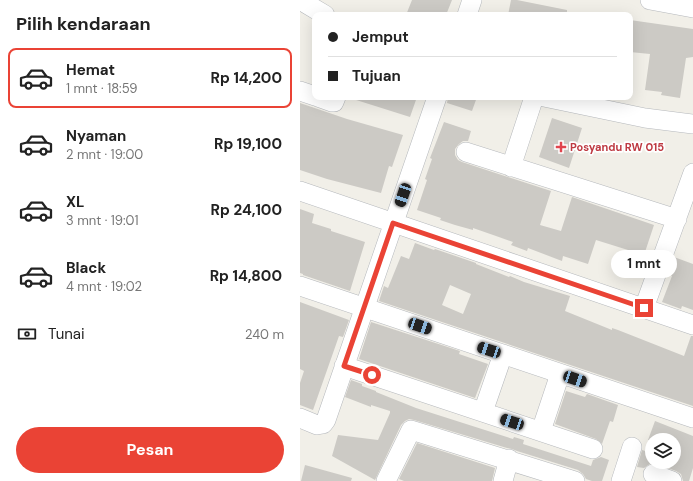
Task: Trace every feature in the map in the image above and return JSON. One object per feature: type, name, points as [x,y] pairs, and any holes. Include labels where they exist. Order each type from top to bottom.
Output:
[{"type":"street","points":[[300,0],[320,12]]},
{"type":"street","points":[[468,12],[472,0]]},
{"type":"street","points":[[650,0],[693,8]]},
{"type":"street","points":[[300,91],[312,95]]},
{"type":"street","points":[[300,418],[318,425],[323,424],[326,420],[436,100]]},
{"type":"street","points":[[511,167],[533,100]]},
{"type":"street","points":[[558,100],[645,118],[693,124]]},
{"type":"street","points":[[466,152],[677,219]]},
{"type":"street","points":[[644,308],[693,173]]},
{"type":"street","points":[[300,191],[693,325]]},
{"type":"street","points":[[300,286],[693,418]]},
{"type":"street","points":[[483,412],[503,354]]},
{"type":"street","points":[[344,366],[593,449]]},
{"type":"street","points":[[540,431],[560,374]]},
{"type":"street","points":[[386,481],[411,430],[509,459],[575,481]]},
{"type":"street","points":[[621,481],[632,447]]},
{"type":"street","points":[[503,481],[509,459]]},
{"type":"street","points":[[653,474],[672,481]]},
{"type":"building","points":[[412,0],[452,0],[447,12],[407,12]]},
{"type":"building","points":[[511,0],[567,10],[567,12],[509,12]]},
{"type":"building","points":[[633,20],[693,29],[693,57],[686,58],[680,98],[661,95],[662,92],[645,90],[650,54],[633,52]]},
{"type":"building","points":[[356,100],[416,100],[410,117]]},
{"type":"building","points":[[448,100],[476,100],[472,111],[447,103]]},
{"type":"building","points":[[300,103],[347,119],[403,135],[392,167],[389,166],[381,193],[327,179],[300,170]]},
{"type":"building","points":[[552,118],[582,128],[569,168],[539,157]]},
{"type":"building","points":[[444,122],[471,131],[468,141],[463,141],[455,149],[455,155],[458,160],[551,191],[540,225],[561,231],[572,197],[654,225],[644,255],[596,240],[588,264],[563,256],[562,261],[528,248],[527,251],[511,245],[513,242],[473,228],[473,230],[440,220],[441,218],[417,210],[427,180],[425,179],[432,159],[430,158]]},
{"type":"building","points":[[300,209],[314,214],[312,223],[365,242],[350,291],[300,273]]},
{"type":"building","points":[[415,243],[476,263],[509,277],[510,276],[524,282],[570,296],[565,311],[684,356],[691,336],[693,336],[693,406],[379,301],[384,286],[388,288],[401,256],[409,259]],"holes":[[[450,285],[471,294],[463,314],[442,305]]]},
{"type":"building","points":[[674,257],[693,264],[693,310],[682,306],[681,309],[662,302],[672,276],[668,274]]},
{"type":"building","points":[[300,302],[349,320],[343,337],[339,336],[313,410],[300,405],[300,383],[304,371],[300,369]]},
{"type":"building","points":[[371,322],[460,351],[459,354],[488,364],[475,398],[359,359]]},
{"type":"building","points":[[351,380],[416,408],[513,439],[514,437],[524,440],[523,444],[591,466],[593,460],[601,457],[609,460],[602,481],[592,481],[586,479],[578,470],[409,419],[401,425],[375,480],[332,456],[338,435],[378,440],[390,413],[390,411],[371,405],[371,407],[345,397]]},
{"type":"building","points":[[566,391],[585,397],[587,394],[618,405],[613,422],[610,421],[602,444],[596,439],[555,424]]},
{"type":"building","points":[[655,421],[693,436],[693,468],[689,481],[683,481],[681,474],[671,469],[681,469],[681,433],[651,433]]},
{"type":"building","points":[[417,443],[495,468],[492,481],[404,481],[399,479]]},
{"type":"building","points":[[642,450],[645,451],[644,468],[637,467]]},
{"type":"building","points":[[305,465],[352,478],[351,481],[301,481]]},
{"type":"place","name":"Posyandu RW 015","points":[[561,147]]},
{"type":"route","points":[[372,375],[344,366],[393,223],[644,308]]}]
